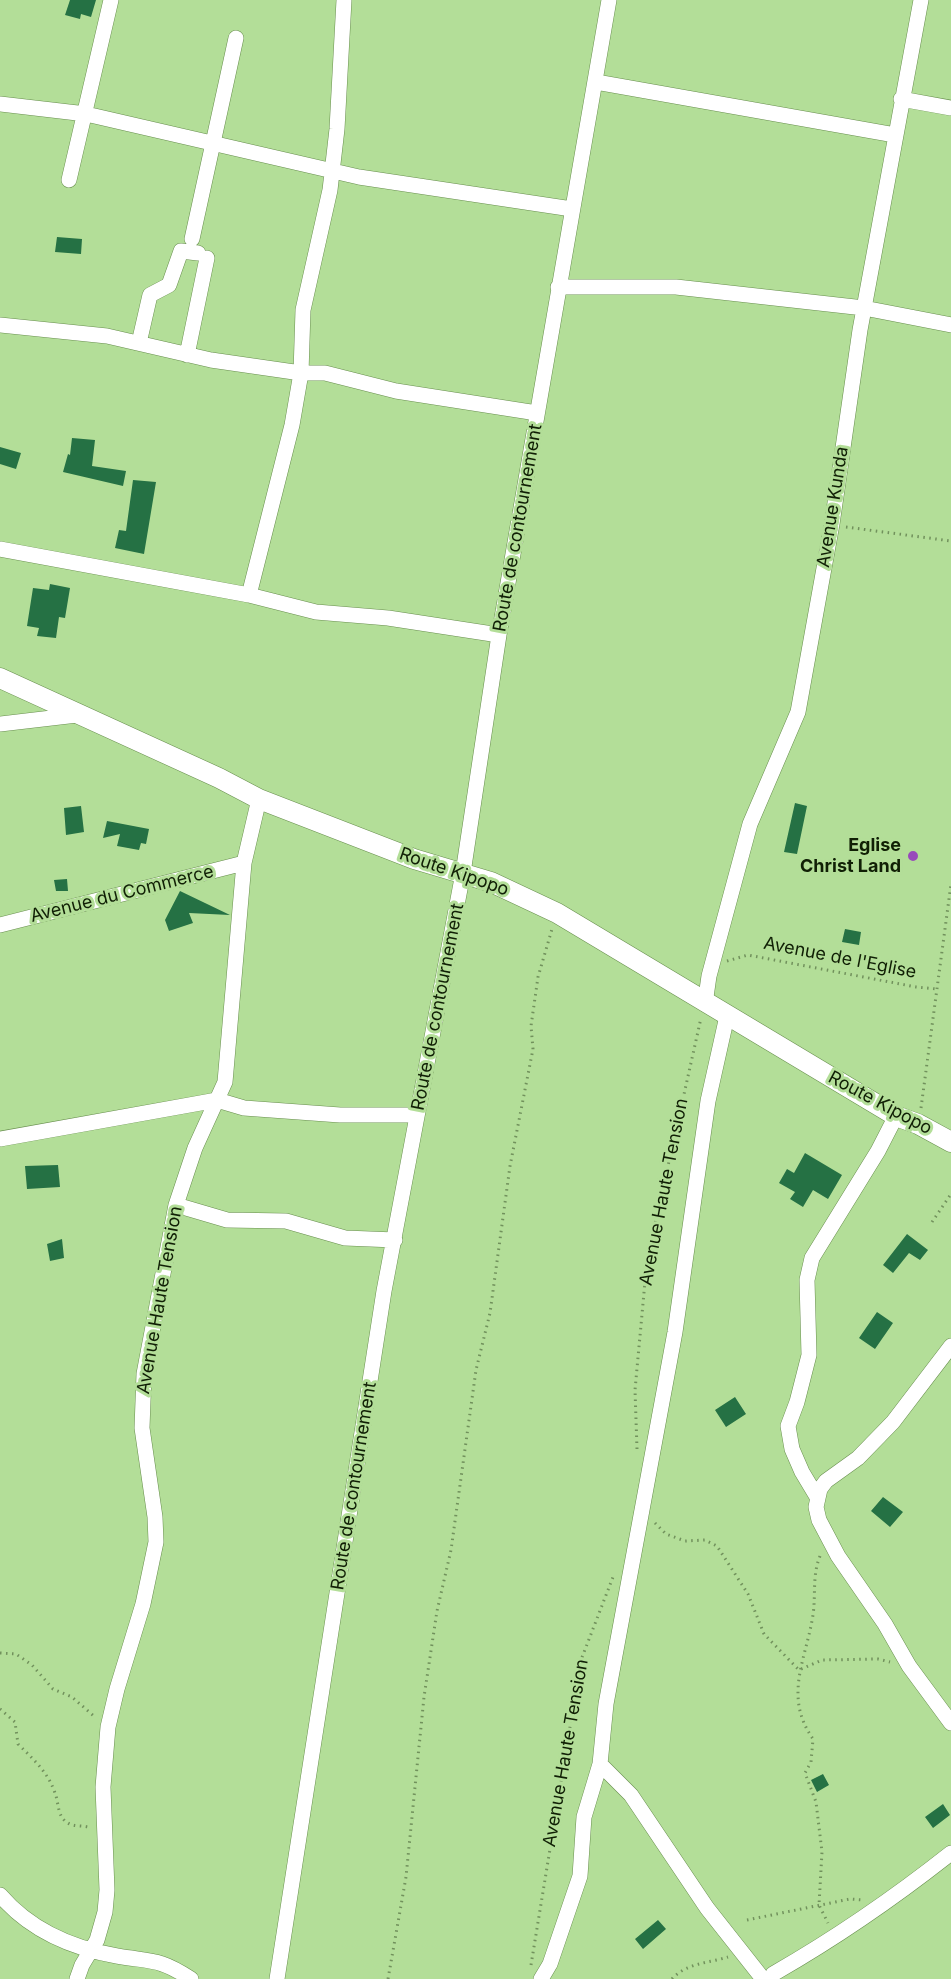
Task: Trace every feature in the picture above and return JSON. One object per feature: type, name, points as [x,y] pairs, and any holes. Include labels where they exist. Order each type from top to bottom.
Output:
[{"type":"main road","name":"Route Kipopo","points":[[0,678],[219,778],[259,799],[387,850],[491,882],[557,913],[705,1004],[896,1116],[918,1124],[951,1142]]},
{"type":"street","points":[[69,180],[111,0]]},
{"type":"street","points":[[249,595],[292,425],[301,373],[303,310],[330,190],[337,129],[344,0]]},
{"type":"street","name":"Route de contournement","points":[[277,1979],[384,1291],[463,873],[499,634],[609,0]]},
{"type":"street","name":"Avenue Kunda","points":[[705,1004],[709,976],[750,824],[798,712],[832,524],[864,308],[921,0]]},
{"type":"street","points":[[188,355],[211,143],[236,38]]},
{"type":"street","points":[[596,82],[895,135]]},
{"type":"street","points":[[901,99],[951,108]]},
{"type":"street","points":[[0,104],[86,114],[331,171],[572,209]]},
{"type":"street","points":[[139,343],[150,295],[169,285],[181,251],[199,250]]},
{"type":"street","points":[[558,287],[676,288],[864,308],[951,325]]},
{"type":"street","points":[[0,325],[93,334],[188,355],[301,373],[325,373],[396,391],[537,413]]},
{"type":"street","points":[[0,549],[249,595],[316,612],[388,618],[499,634]]},
{"type":"street","points":[[0,724],[77,715]]},
{"type":"street","name":"Avenue Haute Tension","points":[[77,1979],[82,1965],[93,1949],[105,1911],[103,1787],[108,1727],[154,1556],[156,1524],[142,1428],[141,1393],[176,1205],[192,1155],[227,1073],[244,863],[259,799]]},
{"type":"street","name":"Avenue du Commerce","points":[[0,925],[244,863]]},
{"type":"street","points":[[536,1973],[550,1964],[580,1876],[584,1817],[600,1764],[606,1704],[675,1332],[708,1101],[727,1016]]},
{"type":"street","points":[[0,1139],[217,1100],[244,1108],[340,1115],[417,1115]]},
{"type":"street","points":[[896,1116],[878,1151],[812,1257],[807,1280],[809,1355],[797,1402],[788,1426],[799,1464],[817,1497],[819,1520],[828,1539],[885,1624],[909,1666],[951,1723]]},
{"type":"street","points":[[176,1205],[227,1220],[286,1221],[345,1238],[395,1240]]},
{"type":"street","points":[[817,1497],[826,1481],[858,1458],[893,1422],[951,1346]]},
{"type":"street","points":[[600,1764],[631,1795],[670,1856],[740,1953],[763,1979]]},
{"type":"street","points":[[771,1979],[773,1974],[836,1938],[886,1904],[951,1853]]},
{"type":"street","points":[[0,1895],[15,1912],[38,1930],[114,1956],[157,1960],[191,1979]]},
{"type":"path","points":[[832,524],[951,541]]},
{"type":"path","points":[[918,1124],[951,884]]},
{"type":"path","points":[[388,1979],[406,1877],[424,1697],[437,1611],[451,1550],[476,1370],[490,1313],[510,1166],[532,1048],[531,1026],[538,977],[557,913]]},
{"type":"path","name":"Avenue de l'Eglise","points":[[709,976],[726,962],[748,955],[937,989]]},
{"type":"path","name":"Avenue Haute Tension","points":[[637,1461],[635,1390],[647,1260],[705,1004]]},
{"type":"path","points":[[932,1222],[951,1194]]},
{"type":"path","points":[[643,1508],[666,1534],[685,1541],[705,1540],[717,1546],[748,1594],[764,1634],[799,1670]]},
{"type":"path","points":[[828,1539],[814,1570],[813,1614],[799,1670],[797,1695],[802,1723],[813,1739],[811,1762],[805,1773],[816,1802],[822,1852],[823,1878],[819,1905],[836,1938]]},
{"type":"path","name":"Avenue Haute Tension","points":[[536,1973],[536,1921],[581,1660],[615,1570]]},
{"type":"path","points":[[0,1653],[16,1654],[32,1665],[53,1689],[72,1697],[108,1727]]},
{"type":"path","points":[[799,1670],[822,1660],[878,1659],[909,1666]]},
{"type":"path","points":[[0,1709],[15,1722],[18,1744],[46,1773],[55,1792],[60,1816],[68,1824],[90,1827],[105,1845]]},
{"type":"path","points":[[747,1920],[850,1899],[876,1900],[886,1904]]},
{"type":"path","points":[[672,1979],[678,1973],[700,1964],[740,1953]]},
{"type":"building","points":[[70,0],[96,0],[91,17],[81,14],[80,19],[65,15]]},
{"type":"building","points":[[57,237],[82,239],[81,254],[55,252]]},
{"type":"building","points":[[72,438],[95,440],[92,466],[126,471],[123,486],[63,472],[68,454],[70,455]]},
{"type":"building","points":[[0,447],[21,453],[16,469],[0,464]]},
{"type":"building","points":[[133,480],[156,482],[144,554],[115,548],[119,530],[126,531]]},
{"type":"building","points":[[50,584],[70,588],[65,618],[59,617],[56,638],[37,636],[39,628],[27,626],[33,588],[49,590]]},
{"type":"building","points":[[795,803],[807,806],[797,854],[784,852]]},
{"type":"building","points":[[81,806],[84,832],[66,835],[64,808]]},
{"type":"building","points":[[107,821],[149,829],[146,844],[141,843],[139,850],[117,846],[120,834],[103,838]]},
{"type":"building","points":[[67,879],[68,891],[56,891],[54,880]]},
{"type":"building","points":[[180,891],[230,915],[189,913],[193,923],[169,931],[165,920]]},
{"type":"building","points":[[845,929],[861,932],[859,945],[842,942]]},
{"type":"building","points":[[805,1153],[842,1175],[828,1199],[813,1190],[803,1207],[790,1199],[795,1192],[779,1183],[787,1169],[794,1173]]},
{"type":"building","points":[[58,1165],[60,1187],[27,1189],[25,1166]]},
{"type":"building","points":[[907,1234],[928,1250],[920,1260],[909,1253],[893,1273],[883,1265]]},
{"type":"building","points":[[62,1239],[64,1258],[50,1261],[47,1244]]},
{"type":"building","points":[[877,1312],[893,1323],[875,1349],[859,1338]]},
{"type":"building","points":[[735,1397],[746,1414],[726,1427],[715,1410]]},
{"type":"building","points":[[883,1497],[903,1512],[890,1527],[871,1511]]},
{"type":"building","points":[[823,1774],[829,1785],[817,1792],[811,1780]]},
{"type":"building","points":[[943,1804],[950,1815],[933,1828],[925,1817]]},
{"type":"building","points":[[658,1920],[666,1929],[643,1949],[635,1939]]},
{"type":"place","name":"Eglise Christ Land","points":[[913,856]]}]
